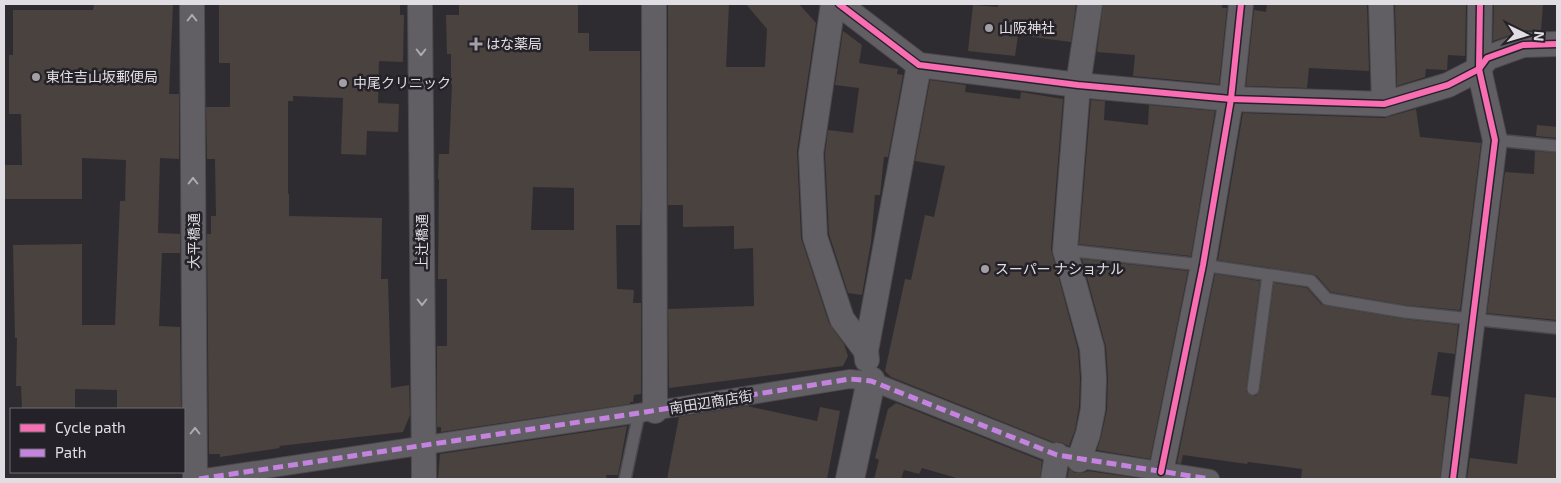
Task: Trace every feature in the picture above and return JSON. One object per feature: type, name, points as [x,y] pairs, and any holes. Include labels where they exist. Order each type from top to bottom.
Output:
[{"type":"street","name":"大平橋通","points":[[192,4],[195,479]]},
{"type":"street","name":"上辻橋通","points":[[420,4],[424,479]]},
{"type":"street","points":[[647,412],[654,4]]},
{"type":"street","points":[[833,4],[811,153],[815,237],[842,319],[866,351]]},
{"type":"street","points":[[839,4],[919,65],[1078,85],[1231,99],[1384,104],[1448,86],[1479,69],[1488,58],[1523,45],[1557,44]]},
{"type":"street","points":[[1054,479],[1068,457],[1088,434],[1093,409],[1094,378],[1092,348],[1065,250],[1078,85],[1090,4]]},
{"type":"street","points":[[1162,472],[1203,265],[1231,99],[1241,4]]},
{"type":"street","points":[[1382,4],[1384,104]]},
{"type":"street","points":[[1453,479],[1495,140],[1479,69],[1480,4]]},
{"type":"street","points":[[850,479],[871,381],[866,351],[919,65]]},
{"type":"street","name":"南田辺商店街","points":[[199,479],[647,412],[850,379],[871,381],[1068,457],[1210,479]]},
{"type":"lane","points":[[1495,140],[1557,146]]},
{"type":"lane","points":[[1065,250],[1203,265],[1311,281],[1327,299],[1405,312],[1557,328]]},
{"type":"lane","points":[[1253,389],[1268,275]]},
{"type":"lane","points":[[626,479],[647,412]]},
{"type":"building","points":[[94,4],[173,4],[169,94],[179,94],[179,159],[160,158],[158,233],[180,234],[180,253],[162,253],[159,326],[180,327],[181,408],[117,408],[117,390],[75,389],[75,408],[22,408],[21,386],[16,386],[17,338],[15,338],[13,245],[82,244],[82,325],[115,325],[120,201],[125,201],[126,160],[82,158],[82,199],[4,199],[4,165],[22,165],[21,114],[9,114],[9,55],[13,55],[13,10],[93,10]]},
{"type":"building","points":[[219,4],[400,4],[400,15],[404,15],[403,62],[379,61],[378,103],[399,104],[398,132],[367,131],[366,155],[341,154],[343,98],[293,96],[293,101],[288,101],[288,194],[289,216],[382,218],[381,279],[388,279],[391,388],[409,385],[410,415],[403,432],[279,446],[280,448],[220,457],[220,454],[209,454],[207,234],[211,234],[211,216],[216,216],[215,159],[207,159],[206,107],[230,107],[230,63],[219,63]]},
{"type":"building","points":[[459,4],[578,4],[578,33],[589,33],[589,51],[640,51],[640,225],[616,225],[617,289],[634,290],[633,303],[641,303],[641,394],[634,395],[633,402],[630,402],[630,404],[441,432],[441,427],[437,427],[437,346],[447,346],[447,279],[438,279],[439,154],[449,154],[452,84],[451,54],[447,54],[446,15],[459,15]],"holes":[[[533,187],[574,188],[574,230],[531,230]]]},
{"type":"building","points":[[668,4],[729,4],[726,67],[765,67],[767,29],[746,4],[799,4],[816,23],[797,151],[801,238],[829,323],[844,344],[848,356],[843,366],[669,388],[668,309],[754,306],[753,248],[734,249],[734,226],[683,227],[683,205],[668,205]]},
{"type":"building","points":[[998,4],[1076,4],[1071,42],[1018,35],[1015,56],[968,51],[973,5],[998,7]]},
{"type":"building","points":[[1103,4],[1222,4],[1222,8],[1227,8],[1219,84],[1133,76],[1135,55],[1097,52]]},
{"type":"building","points":[[1267,4],[1367,4],[1369,71],[1309,68],[1307,88],[1246,86],[1254,10],[1266,12]]},
{"type":"building","points":[[1395,4],[1466,4],[1465,56],[1448,55],[1447,70],[1426,69],[1425,77],[1397,86]]},
{"type":"building","points":[[1494,4],[1543,4],[1541,31],[1516,30],[1516,33],[1493,41]]},
{"type":"building","points":[[843,31],[862,45],[859,63],[898,69],[897,74],[903,75],[888,157],[884,157],[880,195],[875,195],[871,242],[862,295],[848,293],[829,234],[825,154],[828,130],[853,133],[859,88],[835,85]]},
{"type":"building","points":[[930,80],[966,85],[965,92],[1020,99],[1021,92],[1063,99],[1051,249],[1078,350],[1080,378],[1079,407],[1075,430],[1069,446],[1060,442],[1053,442],[891,377],[885,371],[905,279],[911,280],[925,215],[934,217],[945,166],[915,161]]},
{"type":"building","points":[[1091,100],[1105,101],[1104,120],[1148,125],[1149,105],[1215,111],[1191,256],[1079,244]]},
{"type":"building","points":[[1416,109],[1420,137],[1481,143],[1460,310],[1406,305],[1331,292],[1317,276],[1312,274],[1218,260],[1243,113],[1384,118]]},
{"type":"building","points":[[1537,125],[1557,127],[1557,138],[1536,136]]},
{"type":"building","points":[[1535,151],[1557,153],[1557,320],[1487,313],[1505,172],[1534,174]]},
{"type":"building","points":[[1082,259],[1188,271],[1150,459],[1097,450],[1107,410],[1108,377],[1106,347]]},
{"type":"building","points":[[1215,274],[1260,281],[1246,388],[1246,392],[1252,396],[1256,396],[1260,390],[1274,283],[1307,288],[1321,304],[1326,306],[1404,319],[1458,325],[1455,354],[1438,352],[1431,395],[1449,397],[1440,479],[1301,479],[1302,469],[1248,462],[1247,464],[1183,455],[1181,464],[1177,463]]},
{"type":"building","points":[[1525,394],[1557,398],[1557,479],[1467,479],[1470,458],[1517,464]]},
{"type":"building","points":[[896,403],[1042,461],[1040,479],[960,479],[922,468],[919,474],[904,470],[901,479],[874,479],[879,460],[875,458],[888,409]]},
{"type":"building","points":[[747,406],[817,421],[820,407],[840,411],[827,479],[667,479],[679,417]]},
{"type":"building","points":[[627,426],[618,475],[606,475],[607,479],[438,479],[440,454]]},
{"type":"building","points":[[1069,469],[1075,473],[1088,471],[1143,479],[1067,479]]},
{"type":"marked path","points":[[199,479],[639,413],[850,379],[871,381],[1057,455],[1210,479]]},
{"type":"cycle path","points":[[839,4],[919,65],[1078,85],[1231,99],[1384,104],[1448,85],[1479,69],[1487,58],[1523,45],[1557,44]]},
{"type":"cycle path","points":[[1161,472],[1203,265],[1231,99],[1241,4]]},
{"type":"cycle path","points":[[1453,479],[1495,140],[1479,69],[1480,4]]},
{"type":"place","name":"山阪神社","points":[[989,28]]},
{"type":"place","name":"はな薬局","points":[[476,44]]},
{"type":"place","name":"東住吉山坂郵便局","points":[[36,77]]},
{"type":"place","name":"中尾クリニック","points":[[343,83]]},
{"type":"place","name":"スーパー ナショナル","points":[[985,269]]}]
